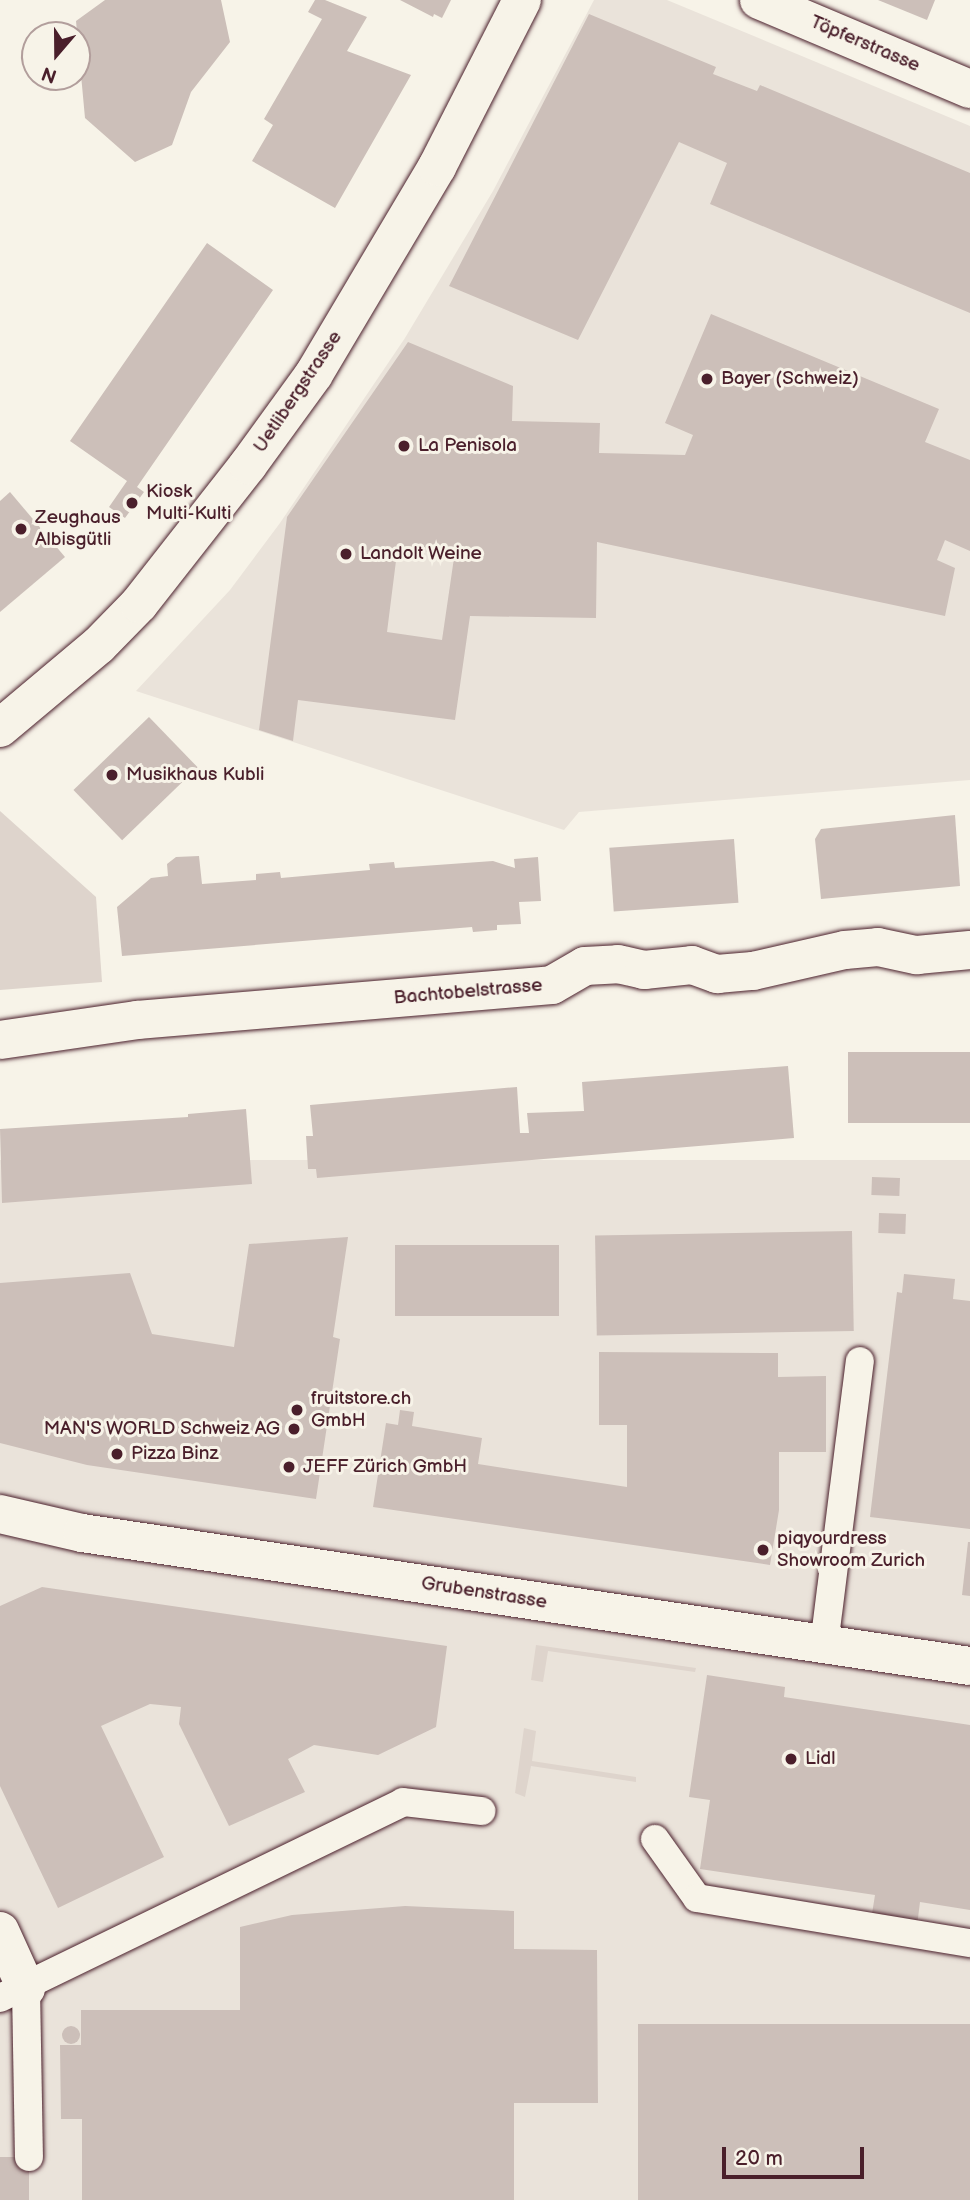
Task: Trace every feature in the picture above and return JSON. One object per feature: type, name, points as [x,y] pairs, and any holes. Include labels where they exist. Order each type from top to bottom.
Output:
[{"type":"street","name":"Uetlibergstrasse","points":[[0,728],[99,645],[139,604],[248,465],[306,384],[437,167],[522,0]]},
{"type":"street","name":"Töpferstrasse","points":[[759,0],[970,89]]},
{"type":"street","name":"Bachtobelstrasse","points":[[0,1040],[137,1020],[552,985],[585,966],[618,964],[644,970],[692,965],[717,974],[753,971],[845,950],[878,947],[917,955],[970,950]]},
{"type":"street","name":"Grubenstrasse","points":[[0,1514],[82,1533],[970,1666]]},
{"type":"street","points":[[0,1931],[13,1993]]},
{"type":"lane","points":[[824,1645],[860,1361]]},
{"type":"lane","points":[[29,2157],[13,1993],[402,1802],[481,1811]]},
{"type":"lane","points":[[655,1839],[697,1898],[970,1943]]},
{"type":"shaded area","points":[[594,0],[667,0],[970,126],[970,780],[579,812],[564,830],[136,691],[230,590],[280,523],[405,338],[493,191]]},
{"type":"shaded area","points":[[0,811],[96,897],[102,982],[0,990]]},
{"type":"shaded area","points":[[0,1160],[970,1160],[970,2200],[0,2200]]},
{"type":"shaded area","points":[[536,1645],[696,1668],[695,1672],[548,1651],[543,1682],[531,1680]]},
{"type":"shaded area","points":[[524,1728],[536,1731],[532,1761],[636,1777],[636,1782],[531,1766],[525,1797],[515,1793]]},
{"type":"building","points":[[105,0],[221,0],[230,42],[191,92],[172,145],[135,162],[85,118],[82,91],[91,91],[91,21],[76,21]]},
{"type":"building","points":[[315,0],[325,0],[367,17],[347,51],[411,75],[335,208],[252,161],[273,125],[264,119],[322,19],[308,12]]},
{"type":"building","points":[[400,0],[451,0],[442,18],[434,14],[433,17]]},
{"type":"building","points":[[878,0],[935,0],[927,20]]},
{"type":"building","points":[[589,14],[716,67],[713,74],[757,91],[760,85],[970,173],[970,313],[710,204],[727,163],[679,142],[578,340],[449,286]]},
{"type":"building","points":[[207,243],[273,290],[137,487],[144,492],[125,518],[109,507],[127,481],[70,441]]},
{"type":"building","points":[[711,314],[939,409],[925,442],[970,460],[970,551],[945,540],[937,560],[955,568],[945,616],[597,542],[596,618],[470,616],[455,720],[298,700],[293,741],[259,730],[287,517],[408,342],[513,386],[512,421],[600,423],[599,453],[685,455],[693,435],[665,423]],"holes":[[[398,545],[454,558],[442,640],[387,632]]]},
{"type":"building","name":"Zeughaus Albisgütli","points":[[10,492],[65,557],[0,612],[0,501]]},
{"type":"building","points":[[149,717],[198,767],[122,840],[73,790]]},
{"type":"building","points":[[955,815],[960,886],[821,899],[815,839],[821,829]]},
{"type":"building","points":[[734,839],[738,903],[614,912],[609,848]]},
{"type":"building","points":[[199,856],[202,884],[256,880],[256,874],[280,872],[281,878],[370,870],[369,864],[394,862],[395,868],[493,861],[515,868],[514,859],[538,857],[541,901],[519,902],[521,924],[497,925],[497,930],[473,932],[472,927],[122,956],[117,907],[151,878],[168,876],[167,864],[176,857]]},
{"type":"building","points":[[848,1052],[970,1052],[970,1123],[848,1123]]},
{"type":"building","points":[[788,1066],[794,1138],[317,1178],[316,1169],[308,1169],[306,1136],[313,1136],[310,1105],[517,1087],[520,1133],[529,1133],[527,1113],[584,1111],[582,1082]]},
{"type":"building","points":[[246,1109],[252,1184],[2,1203],[0,1129],[188,1117],[188,1114]]},
{"type":"building","points":[[872,1177],[900,1178],[899,1196],[871,1195]]},
{"type":"building","points":[[879,1213],[906,1214],[905,1234],[878,1233]]},
{"type":"building","points":[[852,1231],[854,1331],[597,1335],[595,1235]]},
{"type":"building","points":[[348,1237],[333,1337],[340,1339],[316,1499],[87,1465],[0,1443],[0,1283],[130,1273],[152,1334],[234,1347],[249,1244]]},
{"type":"building","points":[[395,1245],[559,1245],[559,1316],[395,1316]]},
{"type":"building","points":[[904,1274],[955,1279],[953,1299],[970,1301],[970,1529],[870,1517],[897,1292],[902,1293]]},
{"type":"building","points":[[599,1352],[778,1353],[778,1377],[826,1376],[826,1452],[779,1452],[779,1510],[770,1565],[373,1507],[386,1423],[398,1425],[400,1410],[414,1412],[412,1426],[482,1438],[478,1464],[627,1487],[627,1425],[599,1425]]},
{"type":"building","points":[[970,1542],[970,1596],[962,1595]]},
{"type":"building","points":[[42,1587],[447,1646],[436,1727],[378,1755],[314,1745],[288,1759],[305,1792],[229,1826],[179,1724],[181,1707],[150,1704],[101,1726],[164,1857],[58,1908],[0,1786],[0,1606]]},
{"type":"building","points":[[707,1675],[785,1687],[784,1697],[970,1725],[970,1910],[920,1902],[917,1926],[871,1920],[875,1895],[700,1869],[710,1800],[689,1797]]},
{"type":"building","points":[[405,1906],[514,1911],[514,1949],[597,1950],[598,2103],[514,2103],[514,2200],[82,2200],[82,2119],[61,2119],[60,2045],[81,2045],[81,2010],[240,2010],[240,1927],[292,1915]]},
{"type":"building","points":[[638,2024],[970,2024],[970,2200],[638,2200]]},
{"type":"building","points":[[71,2026],[77,2029],[80,2035],[77,2041],[71,2044],[65,2041],[62,2035],[65,2029]]},
{"type":"building","points":[[0,2157],[29,2157],[29,2200],[0,2200]]},
{"type":"place","name":"Bayer (Schweiz)","points":[[707,379]]},
{"type":"place","name":"La Penisola","points":[[404,446]]},
{"type":"place","name":"Kiosk Multi-Kulti","points":[[132,503]]},
{"type":"place","name":"Zeughaus Albisgütli","points":[[21,529]]},
{"type":"place","name":"Landolt Weine","points":[[346,554]]},
{"type":"place","name":"Musikhaus Kubli","points":[[112,775]]},
{"type":"place","name":"fruitstore.ch GmbH","points":[[297,1410]]},
{"type":"place","name":"MAN'S WORLD Schweiz AG","points":[[294,1429]]},
{"type":"place","name":"Pizza Binz","points":[[117,1454]]},
{"type":"place","name":"JEFF Zürich GmbH","points":[[289,1467]]},
{"type":"place","name":"piqyourdress Showroom Zurich","points":[[763,1550]]},
{"type":"place","name":"Lidl","points":[[791,1759]]}]
